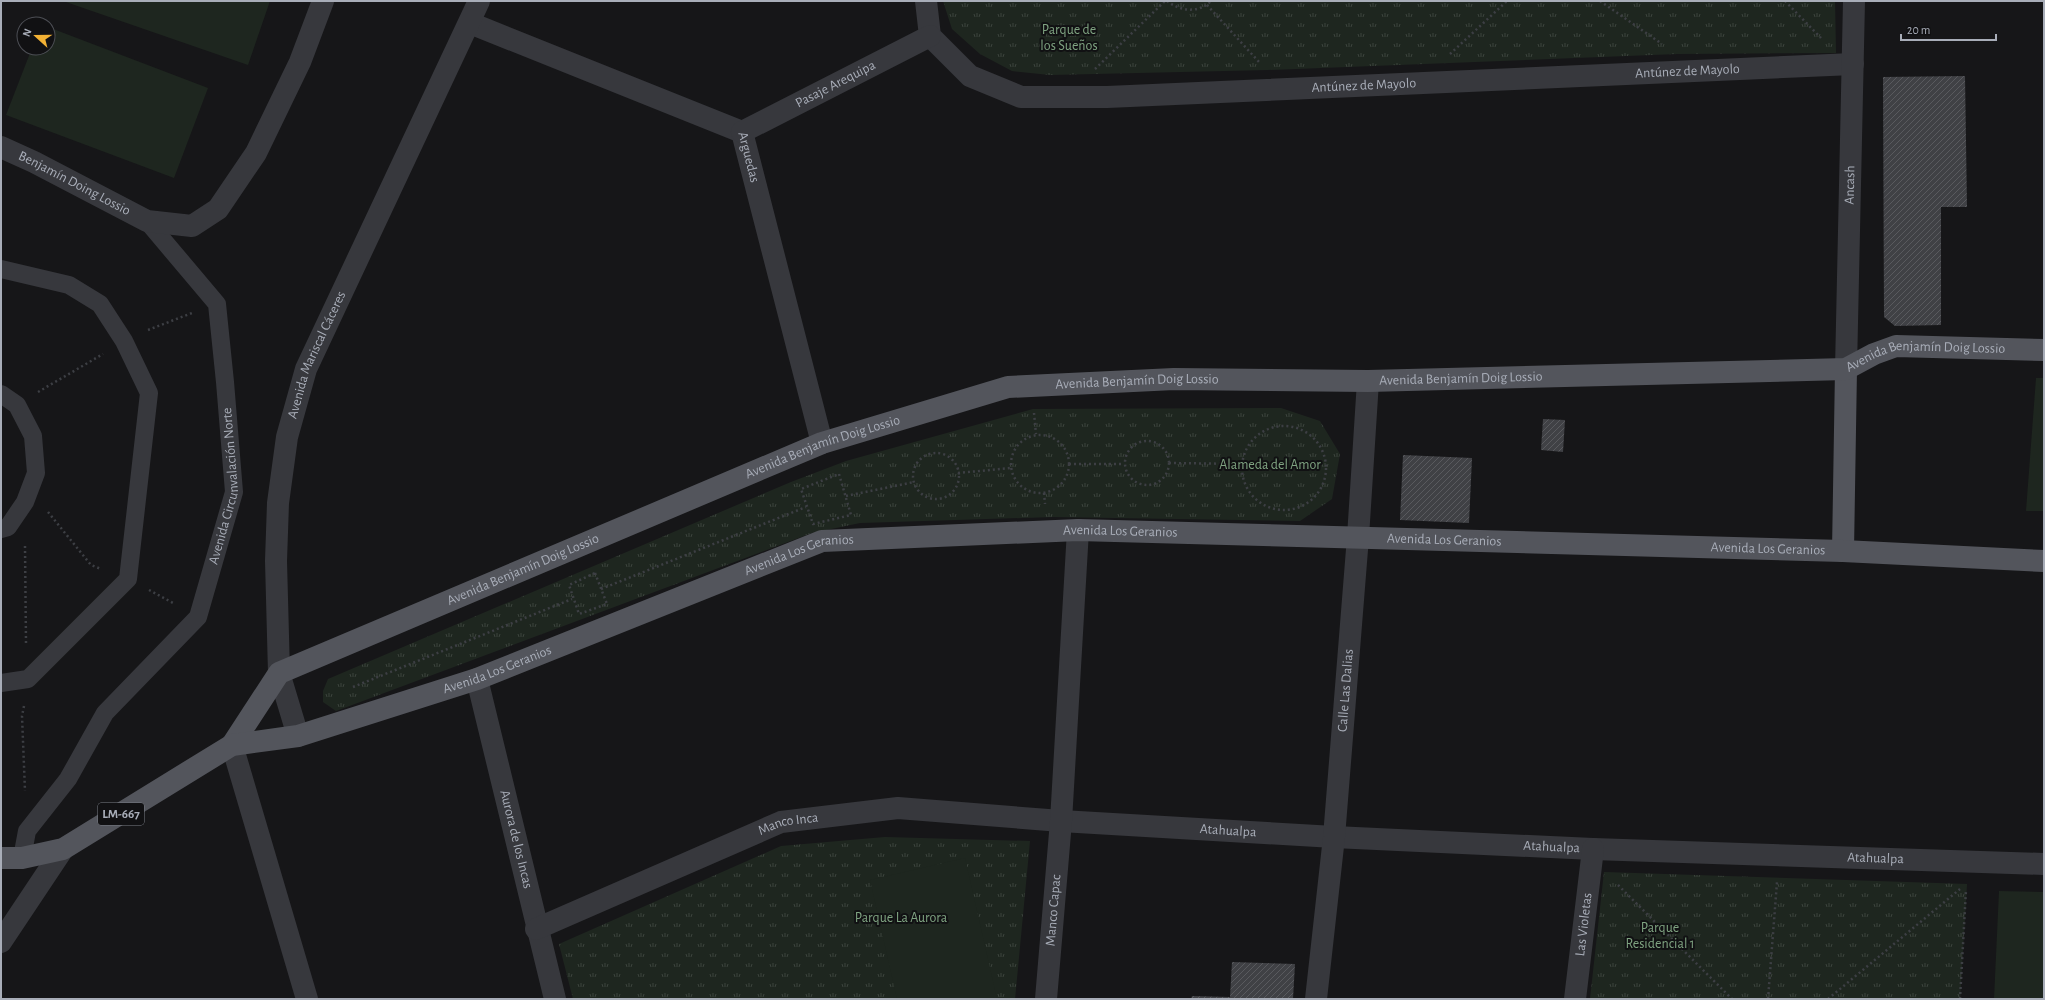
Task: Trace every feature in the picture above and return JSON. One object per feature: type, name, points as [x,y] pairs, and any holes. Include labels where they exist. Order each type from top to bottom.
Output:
[{"type":"main road","name":"Avenida Benjamín Doig Lossio","points":[[279,673],[822,443],[1008,387],[1174,379],[1368,381],[1846,369],[1874,354],[1896,346],[2044,350]]},
{"type":"main road","points":[[1843,551],[1846,369]]},
{"type":"main road","name":"Avenida Los Geranios","points":[[12,858],[63,849],[232,745],[298,736],[476,679],[822,540],[1078,530],[1843,551],[2044,561]]},
{"type":"main road","name":"Avenida Los Geranios","points":[[232,745],[279,673]]},
{"type":"street","points":[[147,220],[192,226],[218,209],[256,153],[300,62],[323,1]]},
{"type":"street","name":"Avenida Mariscal Cáceres","points":[[298,736],[279,673],[276,561],[278,503],[287,437],[306,369],[470,23],[479,1]]},
{"type":"street","points":[[926,1],[930,36]]},
{"type":"street","name":"Ancash","points":[[1846,369],[1854,1]]},
{"type":"street","name":"Arguedas","points":[[470,23],[742,132],[822,443]]},
{"type":"street","name":"Antúnez de Mayolo","points":[[930,36],[970,76],[1021,97],[1107,97],[1853,64]]},
{"type":"street","name":"Pasaje Arequipa","points":[[742,132],[930,36]]},
{"type":"street","name":"Benjamín Doing Lossio","points":[[1,147],[34,162],[147,220]]},
{"type":"street","name":"Calle Las Dalias","points":[[1316,999],[1334,837],[1358,537],[1368,381]]},
{"type":"street","name":"Manco Capac","points":[[1046,999],[1061,821],[1078,530]]},
{"type":"street","name":"Aurora de los Incas","points":[[476,679],[554,999]]},
{"type":"street","points":[[232,745],[307,999]]},
{"type":"street","name":"Manco Inca","points":[[536,929],[781,822],[898,808],[1061,821]]},
{"type":"street","name":"Atahualpa","points":[[1061,821],[1334,837],[1593,849],[2044,864]]},
{"type":"street","points":[[1,942],[63,849]]},
{"type":"street","name":"Las Violetas","points":[[1575,999],[1593,849]]},
{"type":"lane","name":"Avenida Circunvalación Norte","points":[[12,858],[27,831],[68,779],[104,713],[198,617],[234,492],[217,304],[147,220]]},
{"type":"lane","points":[[1,269],[69,285],[100,304],[124,341],[149,393],[128,578],[28,678],[1,683]]},
{"type":"lane","points":[[1,394],[17,404],[34,436],[36,473],[25,502],[8,527],[1,529]]},
{"type":"path","points":[[1094,70],[1166,1],[1175,7],[1185,10],[1197,9],[1207,5],[1211,1]]},
{"type":"path","points":[[1447,57],[1506,1]]},
{"type":"path","points":[[1600,1],[1664,45]]},
{"type":"path","points":[[1785,1],[1826,42]]},
{"type":"path","points":[[1207,5],[1262,65]]},
{"type":"path","points":[[1033,409],[1036,434]]},
{"type":"path","points":[[1277,426],[1290,426],[1303,431],[1314,439],[1322,450],[1326,463],[1325,476],[1321,488],[1313,498],[1302,506],[1290,510],[1277,510],[1265,506],[1254,499],[1246,488],[1242,476],[1242,464],[1246,450],[1253,439],[1264,431],[1277,426]]},
{"type":"path","points":[[1036,434],[1052,436],[1060,441],[1066,449],[1070,464],[1067,477],[1061,485],[1044,493],[1025,489],[1018,482],[1011,468],[1012,455],[1017,446],[1024,439],[1036,434]]},
{"type":"path","points":[[1145,441],[1159,444],[1168,456],[1170,463],[1168,470],[1159,482],[1146,486],[1133,480],[1128,475],[1124,464],[1127,453],[1132,447],[1145,441]]},
{"type":"path","points":[[928,455],[943,455],[950,459],[955,464],[958,473],[956,485],[952,492],[940,499],[925,496],[919,492],[914,482],[914,471],[916,464],[928,455]]},
{"type":"path","points":[[1170,463],[1242,464]]},
{"type":"path","points":[[1070,464],[1124,464]]},
{"type":"path","points":[[958,473],[1011,468]]},
{"type":"path","points":[[839,474],[851,515],[813,524],[806,507],[801,489],[839,474]]},
{"type":"path","points":[[846,496],[914,482]]},
{"type":"path","points":[[601,589],[806,507]]},
{"type":"path","points":[[595,573],[601,589],[607,604],[579,614],[572,599],[569,585],[595,573]]},
{"type":"path","points":[[352,688],[572,599]]},
{"type":"path","points":[[1768,999],[1777,878]]},
{"type":"path","points":[[1616,883],[1732,999]]},
{"type":"path","points":[[1828,999],[1967,884],[1960,999]]},
{"type":"green space","points":[[63,1],[270,1],[248,65]]},
{"type":"green space","name":"Parque de los Sueños","points":[[943,1],[1835,1],[1836,53],[1677,54],[1267,70],[1050,75],[1012,71],[980,54],[952,29]]},
{"type":"green space","points":[[56,30],[208,88],[174,178],[6,115],[29,56],[56,56]]},
{"type":"green space","points":[[2036,378],[2044,378],[2044,511],[2026,511]]},
{"type":"green space","name":"Alameda del Amor","points":[[1281,408],[1320,421],[1340,454],[1332,499],[1300,521],[1053,517],[860,523],[812,533],[336,711],[323,702],[323,691],[328,679],[791,482],[846,461],[1033,409]]},
{"type":"green space","name":"Parque La Aurora","points":[[885,837],[1030,841],[1015,999],[573,999],[559,944],[781,846]]},
{"type":"green space","points":[[965,858],[997,999],[897,999],[870,880]]},
{"type":"green space","name":"Parque Residencial 1","points":[[1604,872],[1967,884],[1960,999],[1590,999]]},
{"type":"green space","points":[[1999,891],[2044,892],[2044,999],[1994,999]]},
{"type":"building","points":[[1965,76],[1967,207],[1941,207],[1941,325],[1895,326],[1884,317],[1883,77]]},
{"type":"building","points":[[1543,419],[1565,420],[1563,452],[1541,450]]},
{"type":"building","points":[[1403,455],[1472,458],[1469,523],[1400,520]]},
{"type":"building","points":[[1232,962],[1295,964],[1293,999],[1191,999],[1192,996],[1230,997]]}]
